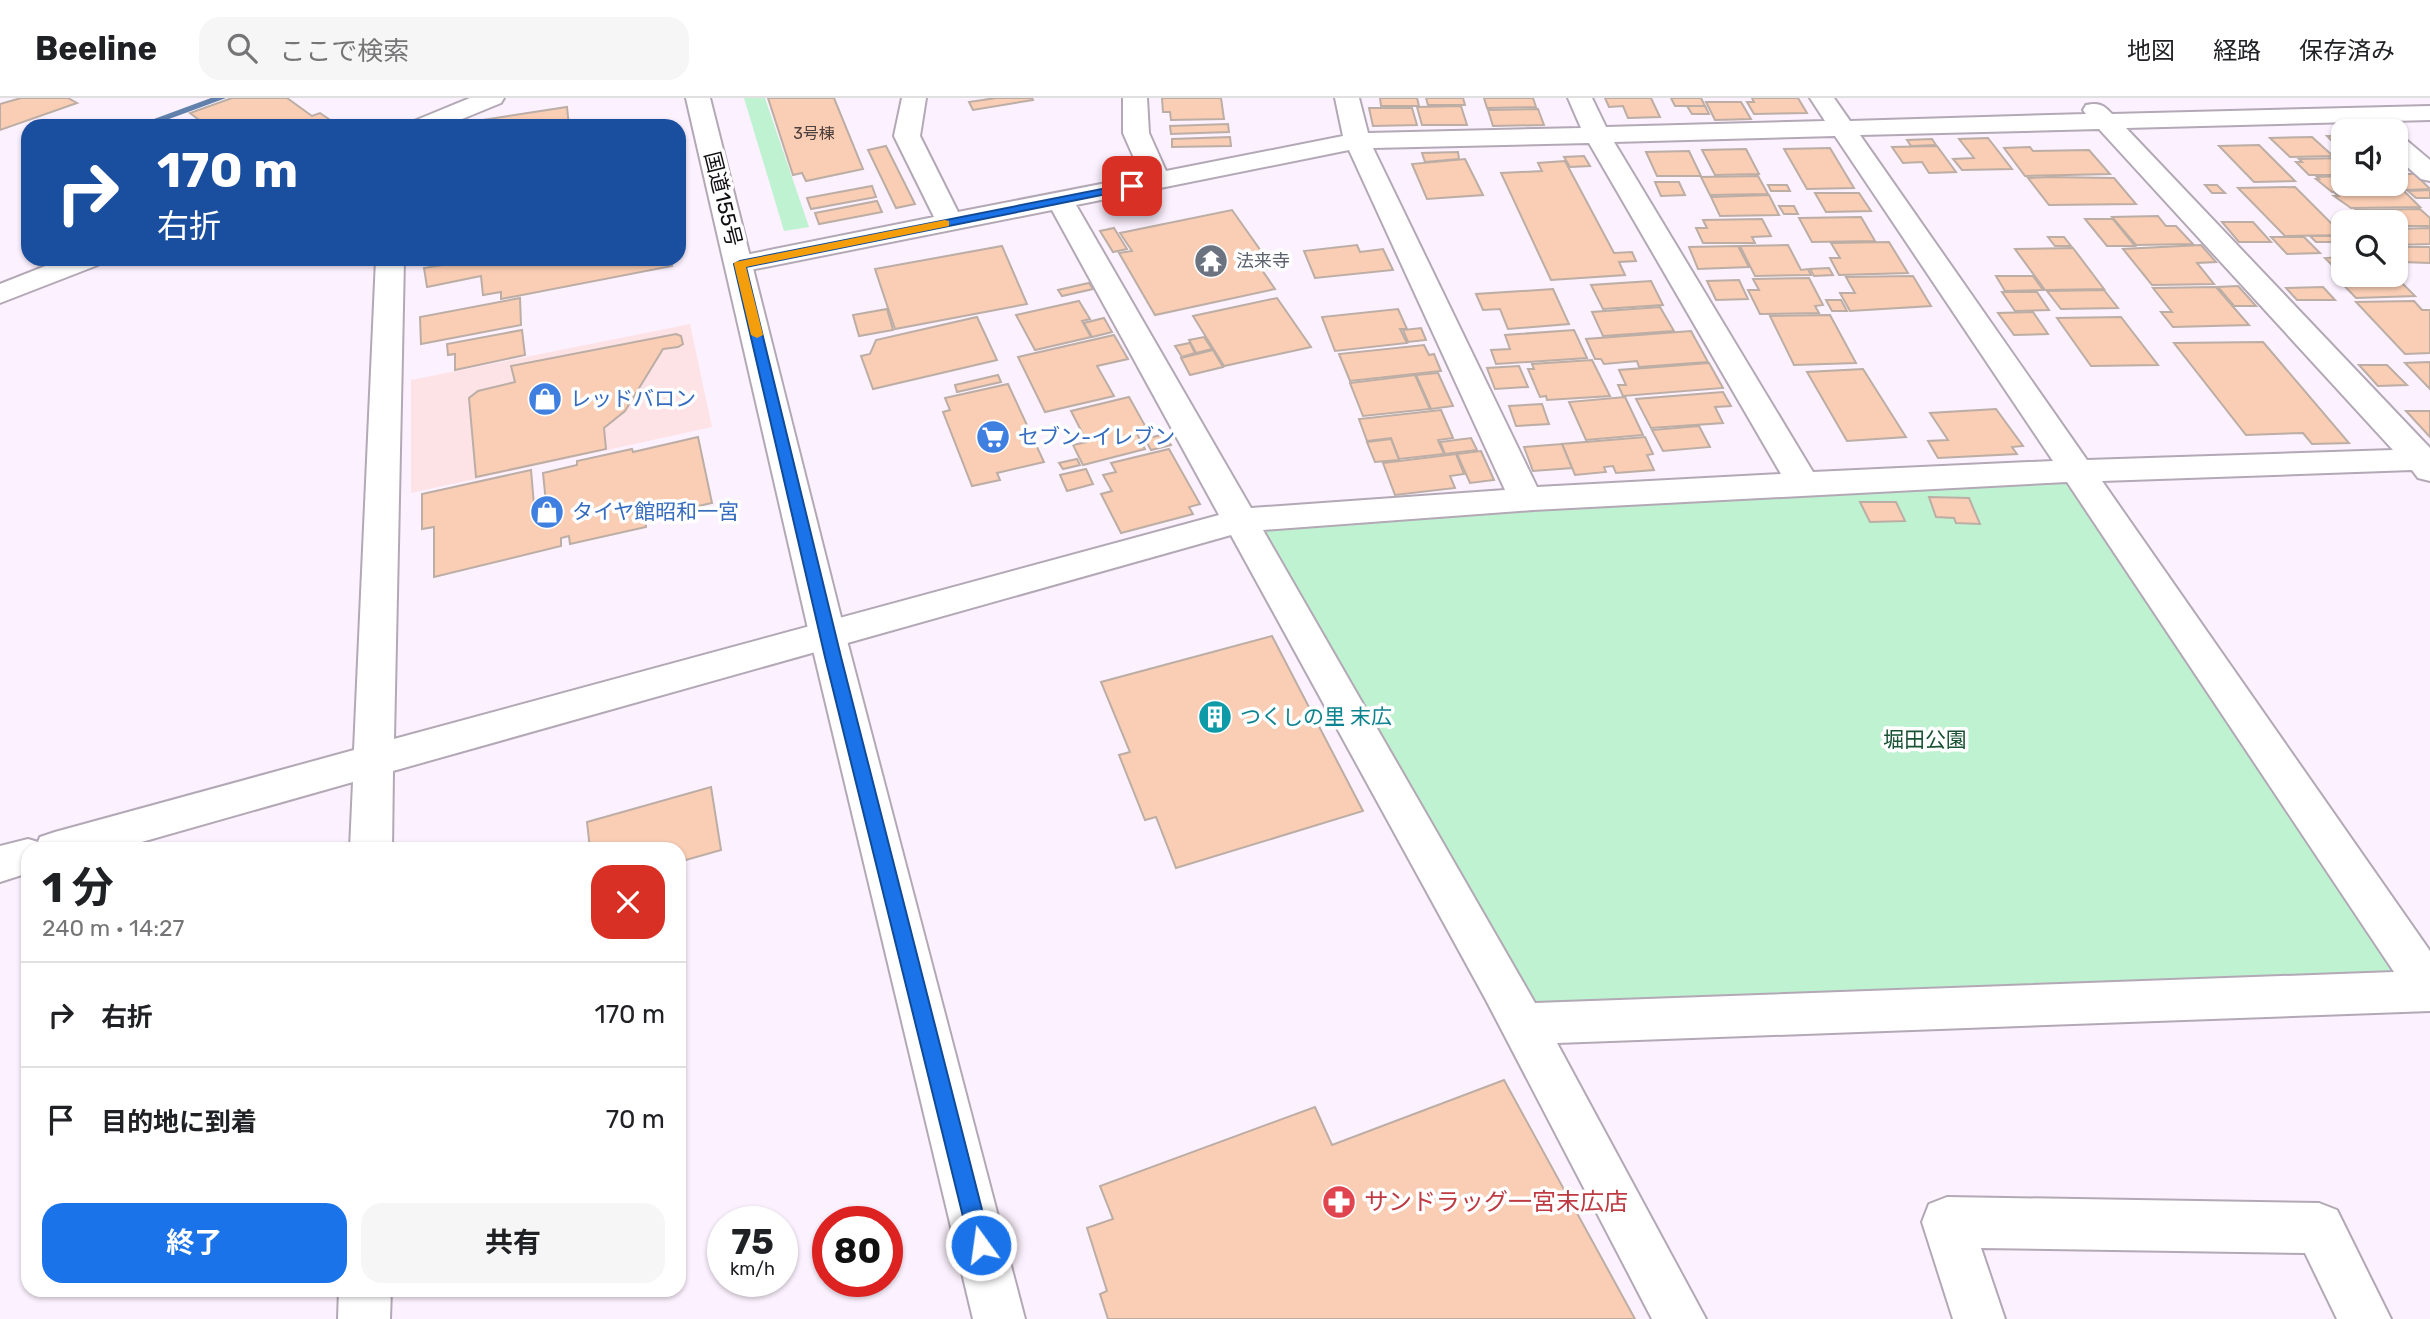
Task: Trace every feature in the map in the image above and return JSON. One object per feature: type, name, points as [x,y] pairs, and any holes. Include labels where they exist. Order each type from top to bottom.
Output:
[{"type":"main road","points":[[440,119],[492,98]]},
{"type":"main road","name":"国道155号","points":[[698,98],[827,633],[999,1319]]},
{"type":"main road","points":[[914,98],[907,136],[950,223]]},
{"type":"main road","points":[[1135,98],[1136,133],[1157,181]]},
{"type":"main road","points":[[1347,98],[1357,141],[1526,499]]},
{"type":"main road","points":[[1580,98],[1597,135],[1803,484]]},
{"type":"main road","points":[[1822,98],[2430,989]]},
{"type":"main road","points":[[2085,98],[2427,463]]},
{"type":"main road","points":[[2342,98],[2366,119]]},
{"type":"main road","points":[[2395,119],[2430,113]]},
{"type":"main road","points":[[740,264],[1357,141],[2107,122],[2331,123]]},
{"type":"main road","points":[[2408,154],[2430,173]]},
{"type":"main road","points":[[1060,201],[1242,520],[1522,1024],[1680,1319]]},
{"type":"main road","points":[[0,294],[70,266]]},
{"type":"main road","points":[[371,842],[390,266]]},
{"type":"main road","points":[[80,842],[1242,520],[1526,499],[1803,484],[2077,471],[2427,463]]},
{"type":"main road","points":[[0,864],[21,858]]},
{"type":"main road","points":[[1522,1024],[2430,989]]},
{"type":"main road","points":[[1979,1319],[1947,1222],[2319,1228],[2365,1319]]},
{"type":"main road","points":[[364,1319],[365,1297]]},
{"type":"shaded area","points":[[690,324],[712,427],[411,493],[411,380]]},
{"type":"green space","points":[[744,98],[765,98],[809,227],[784,231]]},
{"type":"green space","name":"堀田公園","points":[[2074,476],[2407,979],[1532,1012],[1250,526]]},
{"type":"building","points":[[21,98],[68,98],[77,103],[31,119],[21,119],[21,123],[0,130],[0,104]]},
{"type":"building","points":[[232,98],[287,98],[312,116],[320,113],[329,119],[198,119],[190,113]]},
{"type":"building","points":[[768,98],[834,98],[863,169],[806,181],[802,173],[793,175]]},
{"type":"building","points":[[996,98],[1033,100],[973,110],[969,102]]},
{"type":"building","points":[[1162,98],[1221,98],[1224,119],[1171,120],[1170,112],[1163,112]]},
{"type":"building","points":[[1380,98],[1417,98],[1419,106],[1381,106]]},
{"type":"building","points":[[1426,98],[1463,98],[1465,105],[1428,105]]},
{"type":"building","points":[[1484,98],[1533,98],[1536,107],[1487,108]]},
{"type":"building","points":[[1605,98],[1651,98],[1660,117],[1628,118],[1623,106],[1609,107]]},
{"type":"building","points":[[1671,98],[1701,98],[1705,106],[1675,106]]},
{"type":"building","points":[[1752,98],[1798,98],[1807,113],[1754,114],[1747,102],[1754,102]]},
{"type":"building","points":[[1706,102],[1741,102],[1751,119],[1715,120]]},
{"type":"building","points":[[1461,106],[1467,125],[1422,125],[1417,107]]},
{"type":"building","points":[[1687,106],[1705,106],[1709,114],[1692,114]]},
{"type":"building","points":[[567,107],[568,119],[489,119]]},
{"type":"building","points":[[1369,108],[1412,108],[1417,125],[1373,126]]},
{"type":"building","points":[[1538,109],[1544,125],[1493,126],[1488,110]]},
{"type":"building","points":[[1228,124],[1229,132],[1171,134],[1170,126]]},
{"type":"building","points":[[1230,137],[1231,146],[1172,147],[1172,139]]},
{"type":"building","points":[[2312,137],[2331,156],[2290,157],[2270,138]]},
{"type":"building","points":[[1988,138],[2012,169],[1962,170],[1953,159],[1974,158],[1959,139]]},
{"type":"building","points":[[1932,139],[1936,145],[1911,146],[1907,140]]},
{"type":"building","points":[[2259,145],[2295,181],[2254,182],[2219,146]]},
{"type":"building","points":[[886,146],[915,204],[896,208],[868,150]]},
{"type":"building","points":[[1937,146],[1956,172],[1929,173],[1922,162],[1903,163],[1892,147]]},
{"type":"building","points":[[2030,147],[2033,151],[2089,150],[2110,174],[2025,176],[2004,148]]},
{"type":"building","points":[[1830,148],[1854,188],[1807,189],[1784,149]]},
{"type":"building","points":[[1746,149],[1759,174],[1715,175],[1702,150]]},
{"type":"building","points":[[1689,151],[1701,176],[1657,176],[1646,152]]},
{"type":"building","points":[[1458,152],[1459,159],[1425,162],[1422,153]]},
{"type":"building","points":[[1584,156],[1590,166],[1570,167],[1564,157]]},
{"type":"building","points":[[2331,158],[2331,175],[2309,175],[2296,162],[2302,162],[2299,159]]},
{"type":"building","points":[[1465,159],[1483,195],[1427,199],[1412,164]]},
{"type":"building","points":[[1565,161],[1614,253],[1632,252],[1636,261],[1619,262],[1625,275],[1551,280],[1501,173],[1542,171],[1538,163]]},
{"type":"building","points":[[2408,174],[2415,174],[2430,189],[2408,190]]},
{"type":"building","points":[[1758,176],[1768,194],[1710,195],[1701,177]]},
{"type":"building","points":[[2331,176],[2331,191],[2316,179],[2319,179],[2317,177]]},
{"type":"building","points":[[2028,178],[2114,178],[2136,204],[2049,205]]},
{"type":"building","points":[[1655,182],[1679,182],[1685,195],[1661,196]]},
{"type":"building","points":[[1768,185],[1787,185],[1790,191],[1771,191]]},
{"type":"building","points":[[2205,185],[2217,185],[2225,193],[2212,193]]},
{"type":"building","points":[[872,186],[876,197],[811,209],[807,198]]},
{"type":"building","points":[[2295,187],[2331,223],[2331,235],[2285,236],[2238,188]]},
{"type":"building","points":[[2430,190],[2430,198],[2416,198],[2408,191]]},
{"type":"building","points":[[1815,193],[1859,193],[1871,211],[1826,212]]},
{"type":"building","points":[[1769,195],[1779,215],[1720,216],[1711,197]]},
{"type":"building","points":[[2408,195],[2420,207],[2351,208],[2334,196]]},
{"type":"building","points":[[877,201],[882,212],[819,224],[815,213]]},
{"type":"building","points":[[1779,206],[1794,206],[1798,214],[1784,214]]},
{"type":"building","points":[[2420,209],[2430,218],[2430,226],[2408,226],[2408,210],[2356,210]]},
{"type":"building","points":[[1232,210],[1273,268],[1262,270],[1275,289],[1155,315],[1119,253],[1132,251],[1120,233]]},
{"type":"building","points":[[2158,216],[2166,226],[2176,226],[2193,244],[2136,245],[2112,217]]},
{"type":"building","points":[[1861,217],[1875,241],[1812,242],[1799,218]]},
{"type":"building","points":[[1762,219],[1771,236],[1752,237],[1755,243],[1703,243],[1696,228],[1707,228],[1703,220]]},
{"type":"building","points":[[2085,219],[2113,219],[2135,246],[2107,246]]},
{"type":"building","points":[[2222,222],[2253,222],[2271,242],[2239,242]]},
{"type":"building","points":[[1114,228],[1127,249],[1113,252],[1100,231]]},
{"type":"building","points":[[2430,228],[2430,244],[2408,245],[2408,229]]},
{"type":"building","points":[[2310,236],[2331,236],[2331,242],[2316,242]]},
{"type":"building","points":[[2048,237],[2064,237],[2071,246],[2055,246]]},
{"type":"building","points":[[2271,237],[2304,237],[2320,253],[2287,254]]},
{"type":"building","points":[[1889,242],[1908,273],[1839,275],[1830,258],[1840,258],[1831,243]]},
{"type":"building","points":[[1357,245],[1360,252],[1383,249],[1393,270],[1315,278],[1304,251]]},
{"type":"building","points":[[1788,245],[1801,270],[1808,269],[1811,275],[1755,276],[1740,246]]},
{"type":"building","points":[[2201,245],[2216,262],[2197,263],[2214,284],[2152,285],[2123,249]]},
{"type":"building","points":[[1002,246],[1027,304],[895,329],[875,269]]},
{"type":"building","points":[[1738,246],[1749,267],[1698,269],[1689,247]]},
{"type":"building","points":[[2408,247],[2430,247],[2430,263],[2408,262]]},
{"type":"building","points":[[2073,248],[2104,289],[2045,290],[2015,249]]},
{"type":"building","points":[[672,266],[501,299],[501,292],[483,295],[481,276],[427,287],[424,268]]},
{"type":"building","points":[[1829,268],[1833,275],[1814,276],[1810,269]]},
{"type":"building","points":[[1913,276],[1931,306],[1850,311],[1840,293],[1855,293],[1846,277]]},
{"type":"building","points":[[1996,276],[2033,276],[2043,290],[2005,291]]},
{"type":"building","points":[[1809,278],[1823,305],[1815,306],[1819,313],[1760,314],[1748,290],[1759,290],[1753,279]]},
{"type":"building","points":[[1739,280],[1748,299],[1716,300],[1707,281]]},
{"type":"building","points":[[1651,281],[1663,305],[1603,309],[1591,285]]},
{"type":"building","points":[[1089,283],[1093,289],[1062,296],[1058,290]]},
{"type":"building","points":[[2238,286],[2256,306],[2234,306],[2218,287]]},
{"type":"building","points":[[2216,287],[2249,325],[2173,327],[2161,312],[2172,312],[2153,288]]},
{"type":"building","points":[[2323,287],[2335,300],[2297,300],[2286,288]]},
{"type":"building","points":[[2346,287],[2406,287],[2415,296],[2356,298]]},
{"type":"building","points":[[1553,289],[1569,324],[1508,329],[1500,309],[1483,310],[1476,294]]},
{"type":"building","points":[[2104,290],[2118,308],[2061,309],[2047,291]]},
{"type":"building","points":[[2002,292],[2037,292],[2049,310],[2015,311]]},
{"type":"building","points":[[520,298],[521,325],[421,344],[420,317]]},
{"type":"building","points":[[1277,298],[1311,347],[1224,366],[1193,316]]},
{"type":"building","points":[[1826,300],[1841,300],[1847,311],[1832,311]]},
{"type":"building","points":[[1079,301],[1090,319],[1082,321],[1091,337],[1035,350],[1016,315]]},
{"type":"building","points":[[2414,301],[2422,310],[2430,310],[2430,353],[2405,354],[2356,302]]},
{"type":"building","points":[[1660,307],[1674,331],[1603,336],[1592,312]]},
{"type":"building","points":[[887,309],[893,330],[859,336],[853,315]]},
{"type":"building","points":[[1398,309],[1407,329],[1400,329],[1407,343],[1335,351],[1322,317]]},
{"type":"building","points":[[2033,312],[2048,334],[2014,335],[1998,313]]},
{"type":"building","points":[[1830,315],[1856,363],[1794,365],[1770,316]]},
{"type":"building","points":[[977,317],[997,360],[873,389],[861,356],[870,354],[876,340]]},
{"type":"building","points":[[2121,317],[2158,365],[2091,366],[2057,318]]},
{"type":"building","points":[[1104,318],[1112,332],[1092,337],[1084,323]]},
{"type":"building","points":[[1421,328],[1426,340],[1408,342],[1403,330]]},
{"type":"building","points":[[522,330],[525,355],[455,370],[455,354],[448,355],[447,344]]},
{"type":"building","points":[[1574,330],[1587,358],[1496,364],[1491,350],[1510,349],[1505,335]]},
{"type":"building","points":[[1691,331],[1708,362],[1639,367],[1637,361],[1604,364],[1601,359],[1595,359],[1586,339]]},
{"type":"building","points":[[676,334],[681,336],[683,344],[663,349],[625,411],[604,428],[606,449],[476,477],[469,398],[478,391],[515,382],[511,366]]},
{"type":"building","points":[[1114,335],[1128,359],[1097,366],[1114,396],[1045,412],[1018,357]]},
{"type":"building","points":[[1204,337],[1212,349],[1196,353],[1189,340]]},
{"type":"building","points":[[2263,342],[2349,443],[2312,444],[2303,433],[2246,435],[2174,343]]},
{"type":"building","points":[[1190,343],[1195,353],[1182,357],[1175,346]]},
{"type":"building","points":[[1424,345],[1429,355],[1434,354],[1441,371],[1350,381],[1339,354]]},
{"type":"building","points":[[1213,350],[1223,367],[1190,375],[1181,358]]},
{"type":"building","points":[[1592,360],[1610,396],[1547,400],[1546,396],[1540,397],[1528,369],[1534,369],[1532,364]]},
{"type":"building","points":[[2430,362],[2430,389],[2405,363]]},
{"type":"building","points":[[1709,363],[1723,388],[1623,396],[1618,385],[1626,385],[1619,370]]},
{"type":"building","points":[[2359,365],[2387,365],[2407,385],[2378,386]]},
{"type":"building","points":[[1519,366],[1528,387],[1495,389],[1487,368]]},
{"type":"building","points":[[1863,369],[1906,437],[1847,441],[1807,372]]},
{"type":"building","points":[[1438,373],[1453,406],[1431,409],[1416,375]]},
{"type":"building","points":[[998,375],[1001,382],[957,392],[955,385]]},
{"type":"building","points":[[1415,375],[1430,409],[1363,416],[1350,383]]},
{"type":"building","name":"セブン-イレブン","points":[[1008,384],[1044,462],[997,473],[1000,480],[972,486],[943,412],[950,410],[945,398]]},
{"type":"building","points":[[1723,392],[1731,406],[1715,407],[1723,423],[1651,428],[1636,399]]},
{"type":"building","points":[[1129,397],[1148,431],[1137,434],[1145,449],[1083,465],[1073,445],[1087,442],[1071,411]]},
{"type":"building","points":[[1625,397],[1643,435],[1586,440],[1569,402]]},
{"type":"building","points":[[1542,404],[1549,424],[1516,426],[1509,406]]},
{"type":"building","points":[[1996,409],[2023,446],[2012,447],[2017,454],[1938,458],[1928,441],[1948,440],[1930,413]]},
{"type":"building","points":[[1441,410],[1453,438],[1438,440],[1444,454],[1399,459],[1391,438],[1367,441],[1359,419]]},
{"type":"building","points":[[2406,411],[2430,411],[2430,437]]},
{"type":"building","points":[[1699,426],[1710,447],[1663,451],[1652,430]]},
{"type":"building","points":[[1165,434],[1171,445],[1151,450],[1145,439]]},
{"type":"building","name":"タイヤ館昭和一宮","points":[[698,437],[712,503],[645,518],[646,527],[570,544],[569,536],[561,538],[561,546],[434,577],[434,527],[422,529],[422,494],[531,470],[534,505],[546,503],[543,473],[577,465],[577,461]]},
{"type":"building","points":[[1645,437],[1653,454],[1647,455],[1654,470],[1616,473],[1613,466],[1604,467],[1606,472],[1575,475],[1562,444]]},
{"type":"building","points":[[1471,438],[1477,450],[1445,454],[1440,442]]},
{"type":"building","points":[[1391,439],[1399,460],[1375,462],[1367,442]]},
{"type":"building","points":[[1562,444],[1572,468],[1533,471],[1524,447]]},
{"type":"building","points":[[1169,449],[1200,504],[1189,507],[1193,514],[1121,533],[1101,494],[1112,491],[1103,475],[1116,472],[1111,463]]},
{"type":"building","points":[[1481,451],[1494,480],[1470,483],[1457,454]]},
{"type":"building","points":[[1456,454],[1464,474],[1450,476],[1455,488],[1395,495],[1383,463]]},
{"type":"building","points":[[1077,459],[1080,465],[1063,469],[1059,463]]},
{"type":"building","points":[[1086,469],[1093,484],[1067,491],[1060,475]]},
{"type":"building","points":[[1929,497],[1969,498],[1980,524],[1956,523],[1954,518],[1936,517]]},
{"type":"building","points":[[1860,502],[1896,502],[1905,521],[1870,522]]},
{"type":"building","name":"つくしの里 末広","points":[[1272,636],[1363,811],[1176,868],[1156,817],[1145,820],[1119,755],[1130,752],[1101,682]]},
{"type":"building","points":[[711,787],[721,850],[686,860],[686,842],[589,842],[587,822]]},
{"type":"building","name":"サンドラッグ一宮末広店","points":[[1504,1080],[1635,1319],[1108,1319],[1100,1294],[1107,1291],[1087,1228],[1113,1219],[1100,1186],[1315,1107],[1332,1145]]},
{"type":"waterway","points":[[160,119],[221,98]]},
{"type":"slow traffic","points":[[757,335],[740,264],[945,223]]},
{"type":"place","name":"法来寺","points":[[1211,261]]},
{"type":"place","name":"レッドバロン","points":[[545,399]]},
{"type":"place","name":"セブン-イレブン","points":[[993,437]]},
{"type":"place","name":"タイヤ館昭和一宮","points":[[547,512]]},
{"type":"place","name":"つくしの里 末広","points":[[1215,717]]},
{"type":"place","name":"サンドラッグ一宮末広店","points":[[1339,1202]]},
{"type":"route","points":[[981,1245],[833,657],[740,264],[1132,186]]}]
